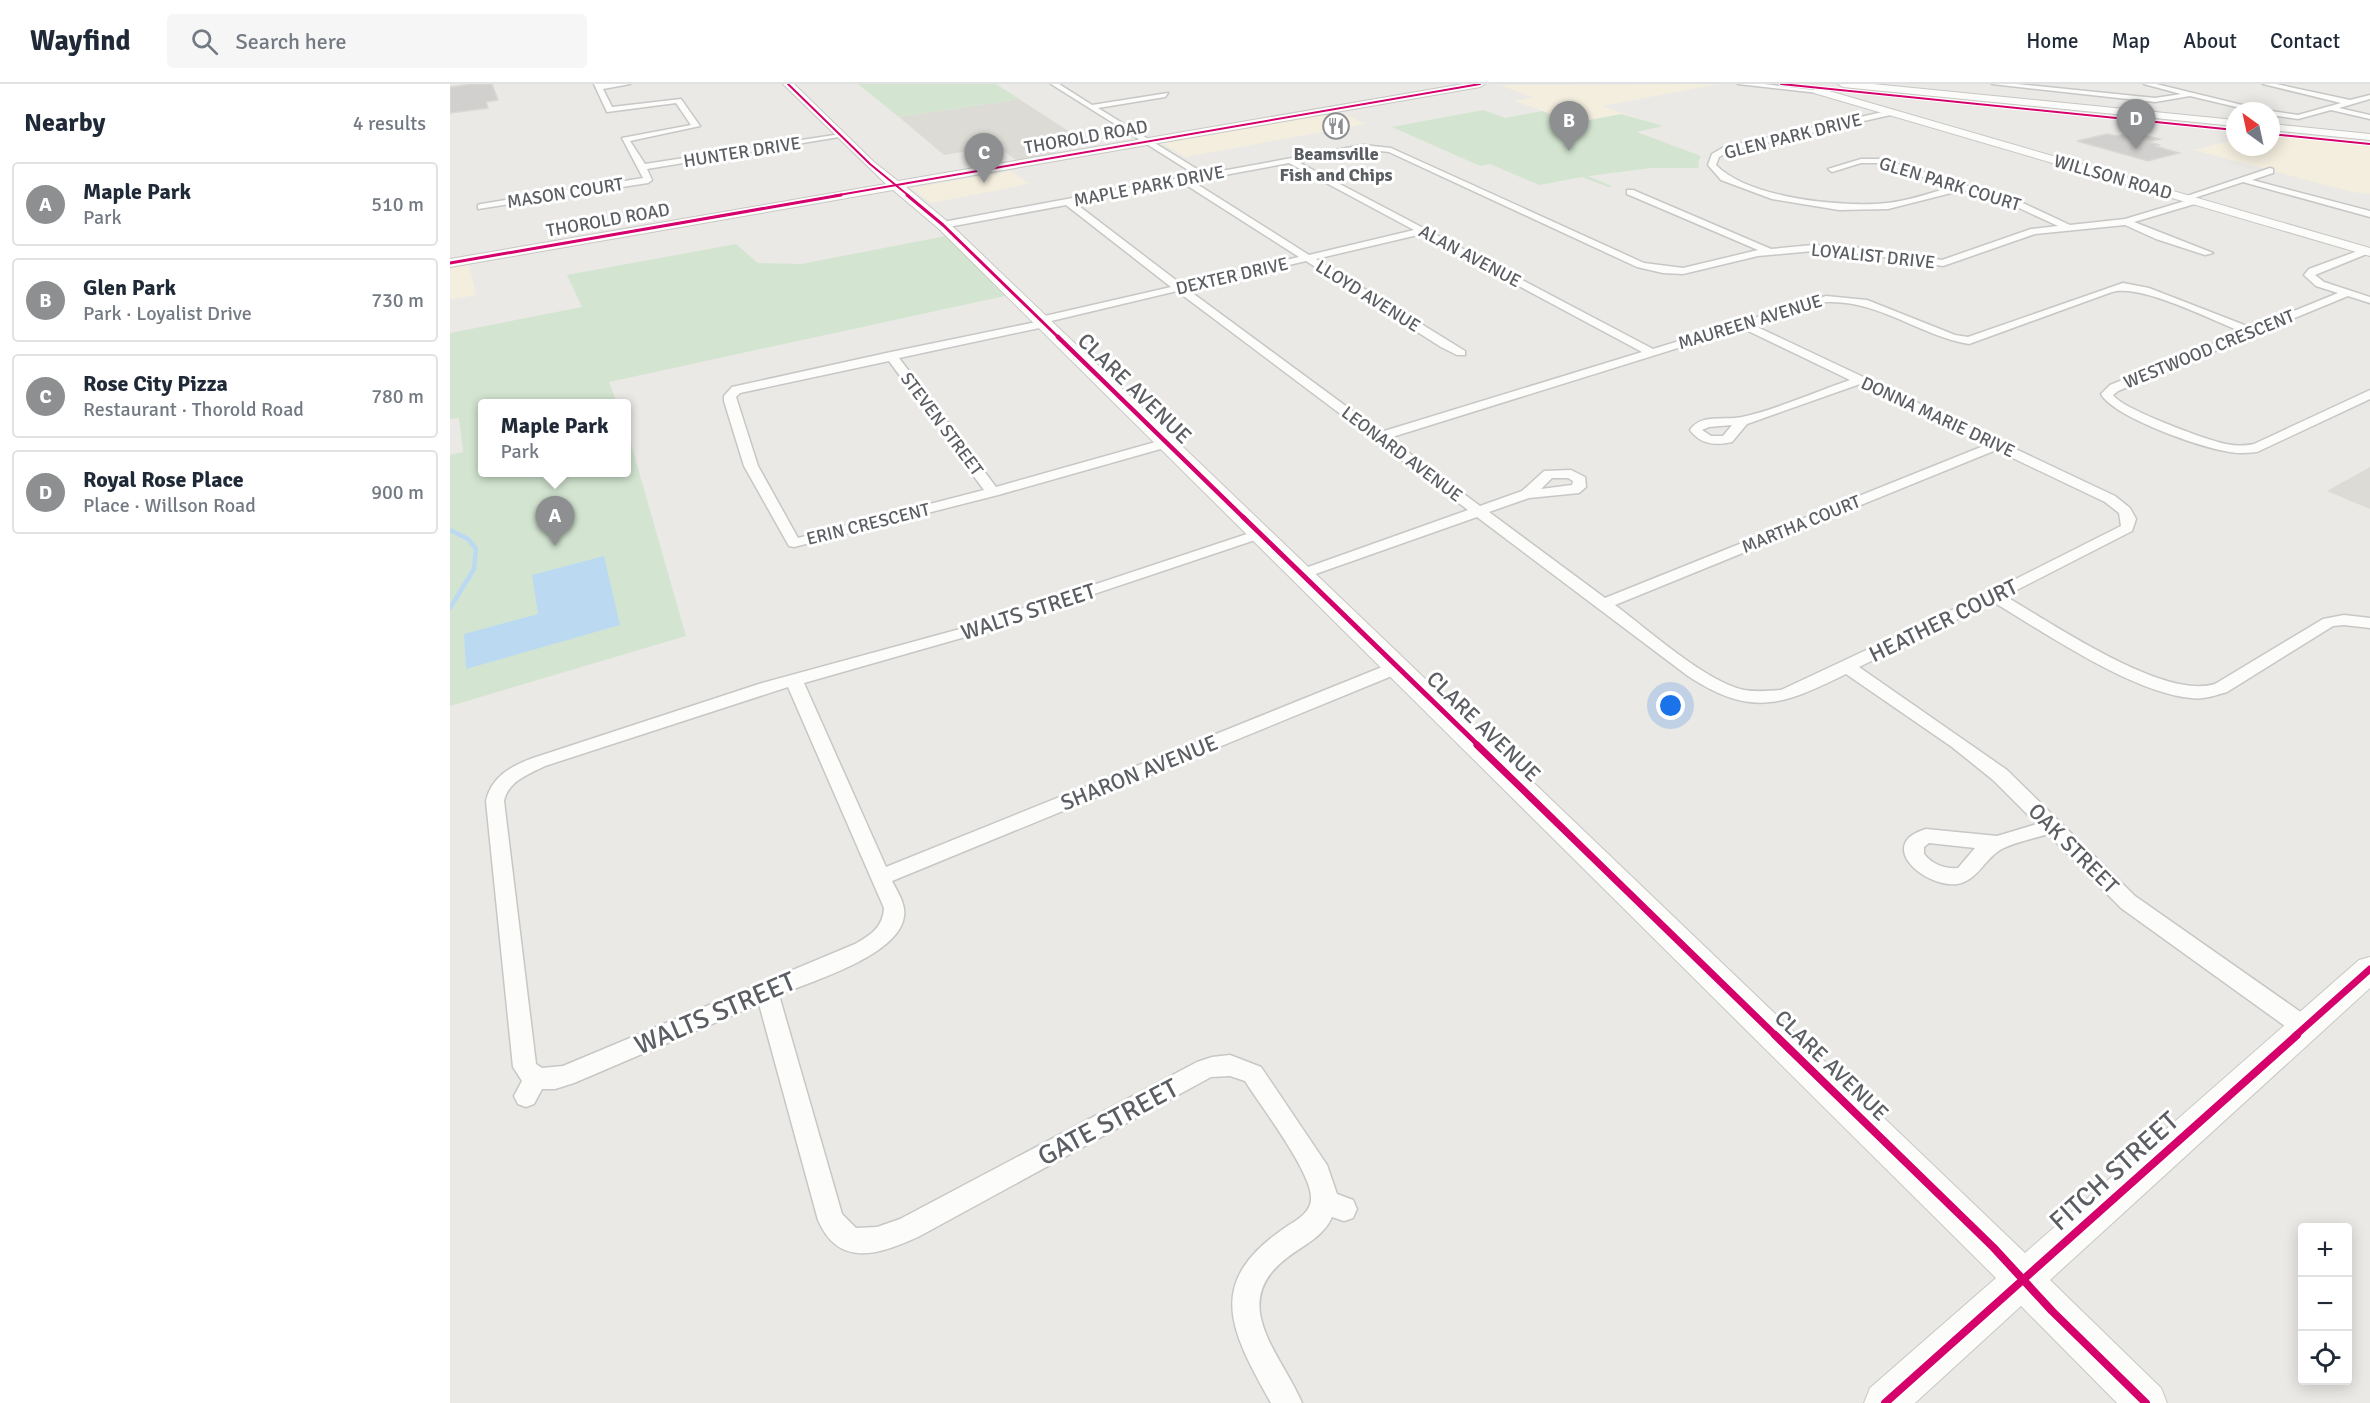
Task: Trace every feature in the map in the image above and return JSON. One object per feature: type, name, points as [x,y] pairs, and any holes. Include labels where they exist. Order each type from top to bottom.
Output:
[{"type":"street","points":[[627,84],[598,86],[610,110],[678,101],[696,126],[625,140],[642,167]]},
{"type":"street","name":"CLARE AVENUE","points":[[788,84],[842,136],[943,225],[1985,1239],[2146,1403]]},
{"type":"street","points":[[1056,85],[1074,84]]},
{"type":"street","name":"THOROLD ROAD","points":[[450,263],[1480,84]]},
{"type":"street","points":[[1741,84],[1818,91]]},
{"type":"street","points":[[1843,84],[2226,122]]},
{"type":"street","points":[[1995,84],[2161,100],[2191,94]]},
{"type":"street","points":[[2147,84],[2226,102]]},
{"type":"street","points":[[2266,84],[2350,102]]},
{"type":"street","points":[[1056,85],[1203,176]]},
{"type":"street","points":[[1856,102],[1882,95],[1888,89]]},
{"type":"street","name":"WILLSON ROAD","points":[[1818,91],[2368,251]]},
{"type":"street","points":[[1091,107],[1165,95]]},
{"type":"street","points":[[2280,115],[2298,117],[2370,97]]},
{"type":"street","points":[[2331,108],[2370,117]]},
{"type":"street","name":"GLEN PARK DRIVE","points":[[1892,112],[1727,149],[1715,156],[1712,165],[1724,178],[1772,196],[1839,207],[1888,206],[1963,187]]},
{"type":"street","points":[[2280,128],[2370,137]]},
{"type":"street","name":"HUNTER DRIVE","points":[[642,167],[842,136]]},
{"type":"street","name":"LOYALIST DRIVE","points":[[1354,148],[1374,147],[1391,150],[1651,268],[1689,271],[1768,251],[1837,249],[1943,263],[2015,236],[2066,226],[2126,222],[2270,171]]},
{"type":"street","name":"MAPLE PARK DRIVE","points":[[943,225],[1354,148]]},
{"type":"street","name":"ALAN AVENUE","points":[[1289,160],[1651,352]]},
{"type":"street","name":"GLEN PARK COURT","points":[[1832,169],[1861,161],[1876,160],[2031,210],[2066,226]]},
{"type":"street","name":"MASON COURT","points":[[481,207],[648,180],[642,167]]},
{"type":"street","name":"LLOYD AVENUE","points":[[1184,180],[1461,353]]},
{"type":"street","points":[[2244,180],[2370,214]]},
{"type":"street","points":[[1630,192],[1768,251]]},
{"type":"street","name":"LEONARD AVENUE","points":[[1068,202],[1179,288],[1711,684],[1742,695]]},
{"type":"street","points":[[2126,222],[2159,237],[2208,253]]},
{"type":"street","name":"DEXTER DRIVE","points":[[1042,322],[1423,231]]},
{"type":"street","points":[[2368,251],[2309,273],[2310,278],[2316,282],[2370,300]]},
{"type":"street","name":"MAUREEN AVENUE","points":[[1379,437],[1821,299],[1845,298],[1869,304],[1952,338],[1971,341],[1985,333],[2108,290],[2127,286],[2145,290],[2252,332]]},
{"type":"street","name":"WESTWOOD CRESCENT","points":[[2348,293],[2107,392],[2108,396],[2121,407],[2210,444],[2245,450],[2257,448],[2370,394]]},
{"type":"street","name":"ERIN CRESCENT","points":[[1042,322],[736,390],[730,396],[751,466],[794,543],[993,492],[1166,443]]},
{"type":"street","name":"DONNA MARIE DRIVE","points":[[1742,324],[2110,499],[2122,507],[2128,516]]},
{"type":"street","name":"STEVEN STREET","points":[[891,356],[993,492]]},
{"type":"street","points":[[1743,421],[1861,380]]},
{"type":"street","name":"MARTHA COURT","points":[[1605,604],[1997,445]]},
{"type":"street","points":[[1302,574],[1527,494]]},
{"type":"street","name":"HEATHER COURT","points":[[1742,695],[1765,698],[1786,695],[2124,531],[2129,524],[2128,516]]},
{"type":"street","name":"WALTS STREET","points":[[794,680],[894,908],[893,922],[896,934],[882,938],[863,950],[566,1076],[531,1087],[525,1067],[495,801],[505,774],[794,680],[966,632],[1258,534]]},
{"type":"street","points":[[1993,596],[2108,662],[2162,687],[2191,693],[2208,692],[2221,688],[2329,622],[2344,620],[2370,623]]},
{"type":"street","name":"OAK STREET","points":[[1846,666],[1979,758],[2015,788],[2128,902],[2304,1027]]},
{"type":"street","name":"SHARON AVENUE","points":[[881,877],[1398,667]]},
{"type":"street","points":[[1997,843],[2052,826]]},
{"type":"street","name":"FITCH STREET","points":[[1886,1403],[2370,969]]},
{"type":"street","name":"GATE STREET","points":[[767,991],[831,1220],[836,1230],[856,1241],[882,1240],[909,1228],[1205,1069],[1238,1059],[1245,1069],[1259,1081],[1318,1173],[1333,1205],[1309,1228],[1275,1250],[1263,1261],[1254,1274],[1245,1304],[1246,1319],[1252,1335],[1287,1403]]},
{"type":"shaded area","points":[[1719,84],[1602,106],[1658,126],[1609,136],[1515,101],[1532,97],[1500,85]]},
{"type":"shaded area","points":[[1019,99],[1073,134],[1038,140],[1056,153],[1016,160],[997,146],[944,155],[899,117]]},
{"type":"shaded area","points":[[1337,111],[1366,124],[1185,157],[1160,142]]},
{"type":"shaded area","points":[[2280,137],[2370,146],[2370,194],[2353,192],[2193,150],[2226,142],[2226,156],[2280,156]]},
{"type":"shaded area","points":[[1011,171],[1029,184],[931,203],[912,188]]},
{"type":"shaded area","points":[[469,265],[476,295],[450,300],[450,268]]},
{"type":"shaded area","points":[[2370,467],[2370,509],[2327,491]]},
{"type":"green space","points":[[858,84],[996,84],[1019,99],[899,117]]},
{"type":"green space","points":[[1483,110],[1505,118],[1542,111],[1574,123],[1621,114],[1663,126],[1637,132],[1701,156],[1698,162],[1699,168],[1651,168],[1588,176],[1612,186],[1608,187],[1582,177],[1539,185],[1490,164],[1480,166],[1392,127]]},
{"type":"green space","points":[[946,236],[1005,296],[609,382],[615,399],[478,399],[478,477],[631,477],[631,444],[686,636],[450,706],[450,455],[463,452],[459,418],[450,419],[450,333],[582,307],[567,275],[736,244],[758,263],[801,264]]},
{"type":"water","points":[[604,556],[620,625],[466,669],[464,634],[538,614],[532,575]]},
{"type":"building","points":[[492,84],[498,100],[486,102],[488,108],[450,113],[450,87]]},
{"type":"building","points":[[2133,132],[2160,139],[2149,142],[2179,153],[2148,161],[2077,141],[2107,134],[2118,136]]},
{"type":"waterway","points":[[450,530],[468,539],[476,549],[474,569],[450,608]]},
{"type":"cycle path","points":[[788,84],[870,164],[943,225],[1993,1247],[2052,1311],[2146,1403]]},
{"type":"cycle path","points":[[450,263],[1480,84]]},
{"type":"cycle path","points":[[1781,84],[2226,129]]},
{"type":"cycle path","points":[[2280,135],[2370,144]]},
{"type":"cycle path","points":[[1885,1403],[2370,969]]},
{"type":"place","name":"Beamsville Fish and Chips","points":[[1336,126]]},
{"type":"place","name":"Royal Rose Place","points":[[2136,149]]},
{"type":"place","name":"Glen Park","points":[[1569,151]]},
{"type":"place","name":"Rose City Pizza","points":[[984,183]]},
{"type":"place","name":"Maple Park","points":[[555,546]]}]
